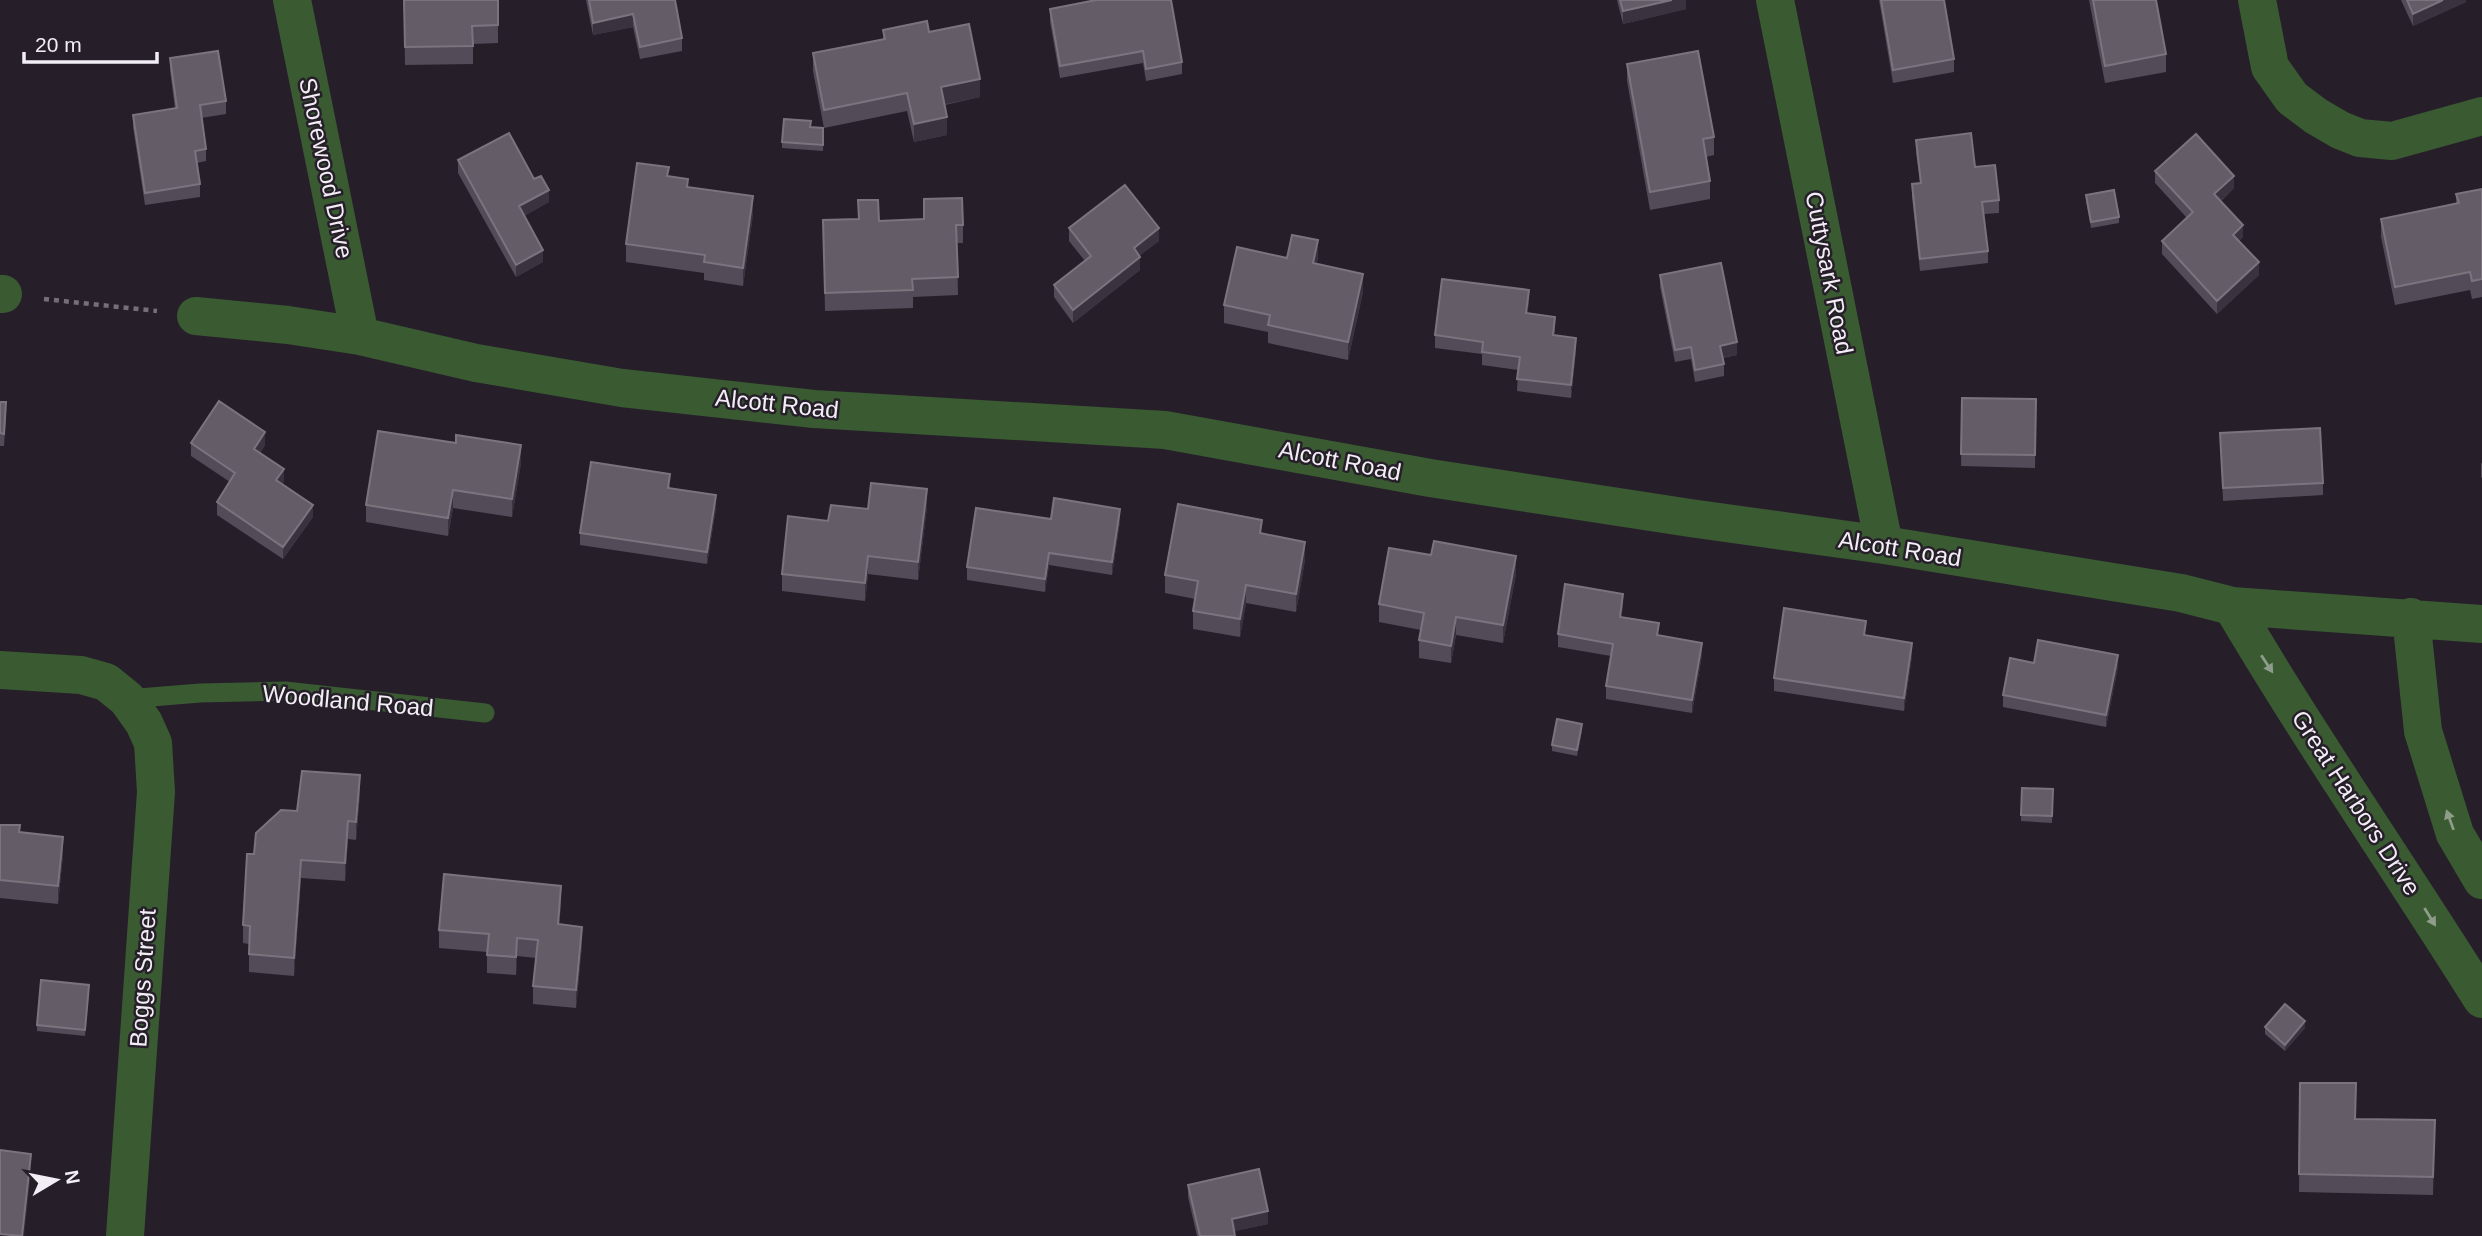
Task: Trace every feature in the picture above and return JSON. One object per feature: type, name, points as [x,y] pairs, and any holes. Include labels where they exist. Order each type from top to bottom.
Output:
[{"type":"street","name":"Shorewood Drive","points":[[292,0],[360,336]]},
{"type":"street","name":"Cuttysark Road","points":[[1775,0],[1884,545]]},
{"type":"street","points":[[2256,0],[2270,67],[2292,98],[2340,130],[2360,138],[2392,141],[2482,116]]},
{"type":"street","name":"Alcott Road","points":[[196,316],[288,325],[360,336],[476,363],[622,388],[814,409],[1165,430],[1444,480],[1884,545],[2181,593],[2232,606],[2482,624]]},
{"type":"street","name":"Great Harbors Drive","points":[[2232,606],[2361,815],[2482,999]]},
{"type":"street","points":[[2411,618],[2423,732],[2455,834],[2482,880]]},
{"type":"street","points":[[0,670],[81,675],[107,682],[136,711]]},
{"type":"street","name":"Boggs Street","points":[[124,1236],[156,792],[153,743],[136,711]]},
{"type":"lane","name":"Woodland Road","points":[[136,711],[200,694],[285,691],[485,713]]},
{"type":"path","points":[[2,294],[196,316]]},
{"type":"building","points":[[404,0],[498,0],[498,25],[472,26],[473,46],[405,47]]},
{"type":"building","points":[[589,0],[675,0],[682,38],[640,47],[633,14],[593,23]]},
{"type":"building","points":[[1096,0],[1171,0],[1182,62],[1146,69],[1143,51],[1060,66],[1050,9]]},
{"type":"building","points":[[1620,0],[1672,0],[1623,11]]},
{"type":"building","points":[[1881,0],[1944,0],[1954,59],[1893,70]]},
{"type":"building","points":[[2093,0],[2156,0],[2166,54],[2105,66]]},
{"type":"building","points":[[2407,0],[2443,0],[2413,14]]},
{"type":"building","points":[[927,21],[929,32],[969,24],[980,79],[941,87],[947,117],[914,124],[907,93],[824,110],[813,53],[885,39],[883,30]]},
{"type":"building","points":[[218,51],[226,101],[200,105],[206,149],[195,151],[200,184],[145,193],[133,115],[177,108],[170,58]]},
{"type":"building","points":[[1698,51],[1714,137],[1703,139],[1710,181],[1650,192],[1627,64]]},
{"type":"building","points":[[784,119],[811,121],[810,127],[823,128],[823,145],[782,142]]},
{"type":"building","points":[[509,133],[534,179],[541,176],[549,190],[519,206],[543,250],[516,265],[458,160]]},
{"type":"building","points":[[1971,133],[1975,167],[1995,165],[1999,200],[1982,202],[1988,251],[1920,259],[1912,184],[1921,183],[1916,140]]},
{"type":"building","points":[[2196,134],[2234,176],[2214,194],[2243,225],[2233,235],[2259,262],[2217,301],[2162,241],[2193,212],[2155,171]]},
{"type":"building","points":[[637,163],[669,167],[667,176],[688,179],[687,187],[753,196],[743,268],[704,262],[705,255],[626,244]]},
{"type":"building","points":[[1125,185],[1159,228],[1134,248],[1140,257],[1073,310],[1054,285],[1091,256],[1069,228]]},
{"type":"building","points":[[2482,189],[2482,279],[2472,281],[2470,272],[2395,287],[2381,219],[2459,203],[2456,194]]},
{"type":"building","points":[[2114,190],[2119,217],[2091,222],[2086,195]]},
{"type":"building","points":[[962,198],[963,225],[956,225],[958,277],[912,279],[913,290],[825,293],[823,220],[859,219],[858,200],[878,200],[879,221],[924,219],[924,199]]},
{"type":"building","points":[[1292,235],[1318,240],[1313,263],[1363,274],[1348,342],[1268,325],[1270,315],[1224,305],[1237,247],[1287,258]]},
{"type":"building","points":[[1721,263],[1737,342],[1720,346],[1724,364],[1695,370],[1691,347],[1675,350],[1660,275]]},
{"type":"building","points":[[1442,279],[1529,290],[1526,313],[1555,317],[1553,335],[1576,338],[1571,385],[1517,379],[1520,357],[1482,352],[1483,342],[1435,335]]},
{"type":"building","points":[[1962,398],[2036,399],[2035,455],[1961,454]]},
{"type":"building","points":[[219,401],[265,432],[254,449],[284,469],[276,480],[313,505],[283,547],[217,502],[235,473],[191,443]]},
{"type":"building","points":[[0,402],[6,402],[4,434],[0,433]]},
{"type":"building","points":[[2320,428],[2323,483],[2223,488],[2220,433]]},
{"type":"building","points":[[378,431],[456,443],[456,435],[521,445],[512,499],[453,490],[448,518],[366,505]]},
{"type":"building","points":[[591,462],[670,474],[668,488],[716,495],[707,552],[580,533]]},
{"type":"building","points":[[871,483],[927,489],[918,562],[868,556],[865,583],[782,574],[788,516],[828,521],[831,505],[868,509]]},
{"type":"building","points":[[1054,498],[1120,509],[1112,562],[1049,553],[1045,579],[967,567],[976,508],[1051,519]]},
{"type":"building","points":[[1178,504],[1262,520],[1260,533],[1305,542],[1296,594],[1246,585],[1240,619],[1193,611],[1198,581],[1165,575]]},
{"type":"building","points":[[1434,541],[1516,556],[1503,625],[1456,617],[1451,646],[1419,640],[1424,613],[1379,604],[1389,548],[1431,555]]},
{"type":"building","points":[[1565,584],[1623,594],[1620,617],[1659,623],[1657,635],[1702,643],[1692,700],[1606,686],[1613,644],[1558,634]]},
{"type":"building","points":[[1784,608],[1866,621],[1864,635],[1912,643],[1904,698],[1774,678]]},
{"type":"building","points":[[2038,640],[2118,655],[2106,715],[2003,695],[2010,658],[2034,663]]},
{"type":"building","points":[[1557,719],[1582,724],[1577,750],[1552,745]]},
{"type":"building","points":[[302,771],[360,775],[356,822],[348,821],[345,863],[301,860],[294,958],[249,954],[250,926],[243,925],[247,854],[254,854],[256,833],[281,810],[297,811]]},
{"type":"building","points":[[2022,788],[2053,789],[2052,816],[2021,815]]},
{"type":"building","points":[[0,825],[20,825],[19,832],[63,837],[58,886],[0,880]]},
{"type":"building","points":[[444,874],[561,886],[558,924],[582,927],[576,990],[533,986],[538,940],[517,938],[516,957],[487,955],[489,934],[439,930]]},
{"type":"building","points":[[41,980],[89,985],[85,1030],[37,1025]]},
{"type":"building","points":[[2285,1004],[2305,1021],[2285,1045],[2265,1027]]},
{"type":"building","points":[[2300,1083],[2356,1083],[2355,1119],[2435,1120],[2433,1177],[2299,1174]]},
{"type":"building","points":[[0,1150],[31,1154],[22,1236],[0,1234]]},
{"type":"building","points":[[1259,1169],[1268,1211],[1232,1219],[1235,1236],[1200,1236],[1188,1185]]}]
